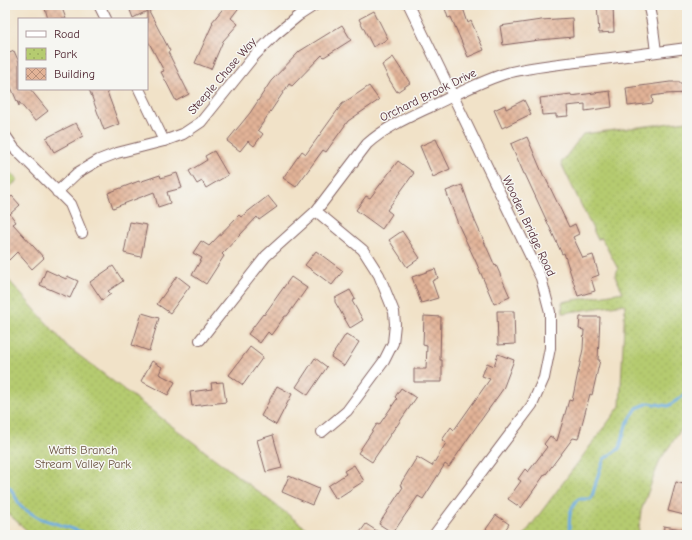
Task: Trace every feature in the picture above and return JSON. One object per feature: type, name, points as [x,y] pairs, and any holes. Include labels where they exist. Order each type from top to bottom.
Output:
[{"type":"street","points":[[99,5],[106,18]]},
{"type":"street","name":"Steeple Chase Way","points":[[57,192],[77,173],[99,160],[183,134],[201,122],[254,56],[275,35],[298,16],[315,5]]},
{"type":"street","name":"Wooden Bridge Road","points":[[409,5],[541,278],[550,312],[550,348],[544,378],[532,404],[434,535]]},
{"type":"street","points":[[648,5],[656,52]]},
{"type":"street","name":"Orchard Brook Drive","points":[[200,340],[266,256],[316,211],[367,144],[376,136],[400,121],[490,79],[505,74],[522,70],[687,48]]},
{"type":"street","points":[[139,90],[164,141]]},
{"type":"street","points":[[5,134],[14,148],[70,204],[82,233]]},
{"type":"street","points":[[316,211],[363,250],[379,275],[394,312],[395,324],[393,343],[384,361],[347,411],[322,432]]},
{"type":"green space","points":[[687,121],[687,421],[660,460],[641,511],[638,535],[524,535],[620,406],[625,304],[563,313],[562,302],[623,292],[615,276],[618,269],[601,237],[598,240],[561,163],[583,134]]},
{"type":"green space","points":[[12,173],[18,180],[5,191],[5,179]]},
{"type":"green space","name":"Watts Branch Stream Valley Park","points":[[5,276],[68,347],[315,535],[31,534],[5,511]]},
{"type":"building","points":[[44,5],[61,5],[66,18],[48,18]]},
{"type":"building","points":[[128,5],[161,5],[149,11],[170,51],[168,52],[189,94],[176,101],[161,72],[164,71],[148,41],[147,11],[133,18]]},
{"type":"building","points":[[226,5],[241,5],[231,18],[238,24],[223,41],[211,69],[195,63],[213,23],[212,22]]},
{"type":"building","points":[[444,5],[462,5],[468,23],[471,21],[484,50],[468,57],[451,17],[448,18]]},
{"type":"building","points":[[597,5],[613,5],[614,32],[599,33]]},
{"type":"building","points":[[374,11],[388,39],[373,47],[359,19]]},
{"type":"building","points":[[572,18],[573,37],[503,45],[500,26],[541,20]]},
{"type":"building","points":[[342,25],[351,40],[324,57],[322,55],[292,86],[289,84],[258,130],[263,134],[254,146],[248,141],[240,151],[227,141],[250,113],[271,81],[300,51]]},
{"type":"building","points":[[14,51],[18,60],[18,90],[31,90],[48,111],[35,121],[19,102],[19,106],[5,73],[5,55]]},
{"type":"building","points":[[393,57],[410,83],[397,92],[382,65]]},
{"type":"building","points":[[670,82],[687,84],[687,93],[652,96],[653,103],[628,106],[626,88]]},
{"type":"building","points":[[369,86],[379,100],[348,121],[326,152],[323,150],[296,187],[283,178],[302,151],[306,154],[342,104]]},
{"type":"building","points":[[89,90],[106,90],[119,124],[104,130]]},
{"type":"building","points":[[610,91],[612,107],[585,111],[585,104],[567,106],[568,116],[556,117],[556,114],[542,115],[540,98]]},
{"type":"building","points":[[524,100],[531,114],[502,128],[494,110],[505,105],[506,109]]},
{"type":"building","points":[[76,123],[83,136],[54,152],[46,138]]},
{"type":"building","points":[[527,137],[544,177],[569,227],[575,224],[579,234],[573,237],[583,258],[593,255],[599,275],[591,278],[595,291],[578,296],[564,253],[562,254],[524,174],[511,144]]},
{"type":"building","points":[[436,139],[450,169],[433,177],[420,146]]},
{"type":"building","points":[[214,151],[228,175],[206,188],[202,181],[197,184],[189,171],[207,160],[205,156]]},
{"type":"building","points":[[398,161],[414,173],[387,210],[392,214],[382,229],[356,210],[366,196],[370,198]]},
{"type":"building","points":[[177,173],[182,188],[167,192],[170,203],[158,207],[154,192],[113,208],[108,193],[139,181],[160,175],[161,178]]},
{"type":"building","points":[[462,185],[475,221],[510,297],[494,304],[458,224],[446,191]]},
{"type":"building","points":[[12,196],[20,205],[10,214],[16,222],[13,224],[44,258],[32,269],[17,252],[9,260],[5,256],[5,202]]},
{"type":"building","points":[[268,196],[277,207],[259,220],[257,217],[222,254],[224,256],[206,284],[192,275],[202,258],[193,253],[201,241],[209,246],[239,215],[241,217]]},
{"type":"building","points":[[130,222],[147,225],[141,257],[124,253]]},
{"type":"building","points":[[402,231],[420,258],[407,267],[389,240]]},
{"type":"building","points":[[316,251],[343,271],[332,285],[305,265]]},
{"type":"building","points":[[113,266],[123,281],[108,291],[111,294],[102,300],[90,282]]},
{"type":"building","points":[[435,269],[438,278],[432,281],[438,298],[421,303],[412,277]]},
{"type":"building","points":[[46,270],[66,279],[67,276],[78,281],[70,298],[40,285]]},
{"type":"building","points":[[177,276],[190,286],[170,313],[157,304]]},
{"type":"building","points":[[291,277],[307,288],[271,335],[268,332],[260,343],[248,334],[263,314],[264,315]]},
{"type":"building","points":[[350,290],[355,299],[352,301],[363,320],[350,328],[335,302],[335,298]]},
{"type":"building","points":[[497,311],[514,311],[515,344],[498,345]]},
{"type":"building","points":[[142,313],[159,318],[149,351],[132,345]]},
{"type":"building","points":[[424,316],[441,317],[440,360],[442,360],[442,382],[414,382],[414,369],[426,369],[427,346],[423,345]]},
{"type":"building","points":[[580,317],[600,317],[598,360],[600,360],[592,395],[590,394],[578,439],[573,438],[521,508],[508,499],[521,481],[518,479],[525,469],[528,472],[547,447],[544,444],[550,436],[557,441],[569,400],[572,401],[583,349],[584,330],[579,329]]},
{"type":"building","points":[[346,334],[359,342],[344,366],[331,357]]},
{"type":"building","points":[[250,347],[263,357],[243,385],[229,375]]},
{"type":"building","points":[[498,354],[514,360],[503,389],[449,467],[445,464],[423,499],[418,496],[393,533],[379,524],[403,487],[400,485],[417,457],[432,466],[446,443],[442,440],[451,427],[454,430],[490,379],[482,376],[487,363],[494,366]]},
{"type":"building","points":[[315,358],[327,367],[308,395],[296,387]]},
{"type":"building","points":[[152,361],[162,367],[159,374],[175,382],[168,395],[141,381]]},
{"type":"building","points":[[223,382],[226,402],[192,406],[190,392],[212,389],[211,383]]},
{"type":"building","points":[[277,386],[292,394],[276,425],[261,416]]},
{"type":"building","points":[[401,388],[416,398],[372,462],[358,453],[377,424],[379,425],[397,399],[395,397]]},
{"type":"building","points":[[273,435],[282,468],[266,472],[257,440]]},
{"type":"building","points":[[354,465],[364,481],[336,499],[328,486],[346,474],[344,471]]},
{"type":"building","points":[[289,476],[319,489],[312,505],[282,492]]},
{"type":"building","points":[[676,482],[687,485],[687,505],[684,515],[668,511]]},
{"type":"building","points":[[496,515],[509,524],[502,535],[482,535]]},
{"type":"building","points":[[366,524],[383,535],[358,535]]},
{"type":"building","points":[[664,526],[687,530],[687,535],[663,535]]},
{"type":"waterway","points":[[569,535],[570,516],[574,504],[578,499],[591,499],[604,459],[620,448],[626,425],[637,408],[649,403],[668,406],[685,395],[687,389]]},
{"type":"waterway","points":[[5,484],[11,489],[21,507],[39,518],[91,535],[115,535]]},
{"type":"waterway","points":[[121,535],[135,533],[149,535]]}]
